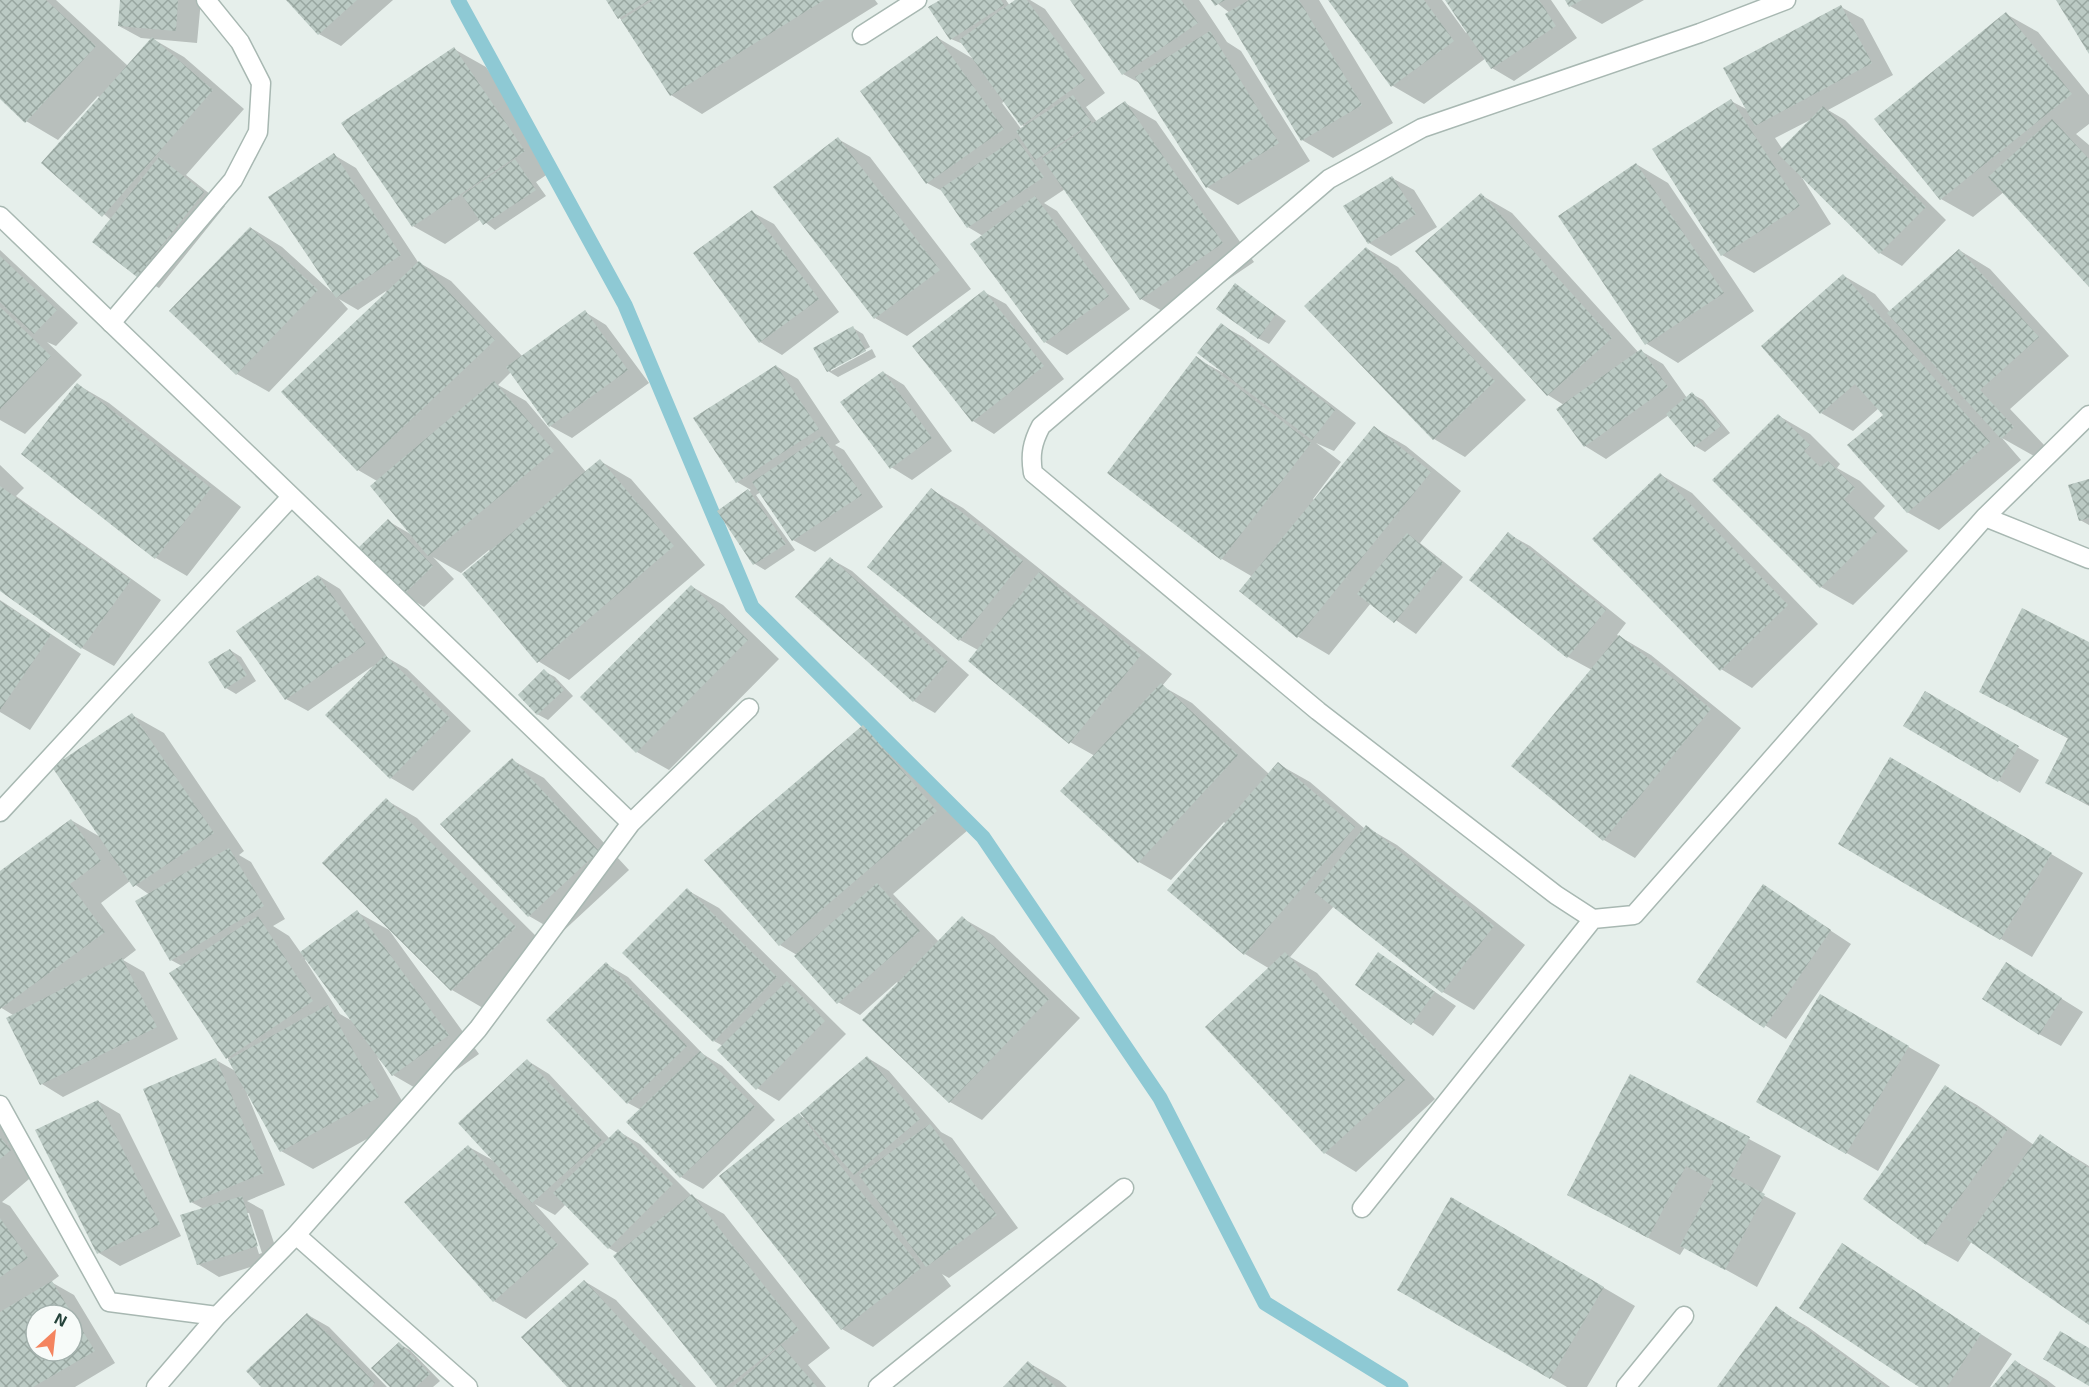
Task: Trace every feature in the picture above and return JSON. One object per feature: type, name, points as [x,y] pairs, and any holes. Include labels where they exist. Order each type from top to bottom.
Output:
[{"type":"street","points":[[111,323],[233,180],[258,132],[261,83],[240,42],[206,0]]},
{"type":"street","points":[[862,35],[917,0]]},
{"type":"street","points":[[1786,0],[1700,33],[1422,128],[1329,179],[1041,426],[1033,441],[1030,458],[1033,473],[1318,711],[1556,895],[1593,920],[1634,915],[1986,517],[2089,415]]},
{"type":"street","points":[[0,216],[631,824]]},
{"type":"street","points":[[0,812],[291,497]]},
{"type":"street","points":[[1986,517],[2089,559]]},
{"type":"street","points":[[156,1387],[217,1316],[296,1235],[478,1029],[631,824],[749,708]]},
{"type":"street","points":[[1362,1208],[1593,920]]},
{"type":"street","points":[[0,1105],[109,1302],[217,1316]]},
{"type":"street","points":[[879,1387],[1124,1188]]},
{"type":"street","points":[[296,1235],[468,1387]]},
{"type":"street","points":[[1626,1387],[1684,1316]]},
{"type":"building","points":[[0,0],[46,0],[96,46],[25,123],[0,99]]},
{"type":"building","points":[[120,0],[178,0],[176,31],[118,26]]},
{"type":"building","points":[[286,0],[357,0],[318,35]]},
{"type":"building","points":[[606,0],[649,0],[618,19]]},
{"type":"building","points":[[653,0],[824,0],[670,96],[621,20]]},
{"type":"building","points":[[940,0],[1001,0],[1004,5],[950,40],[928,7]]},
{"type":"building","points":[[1015,0],[1027,0],[1085,80],[1021,126],[959,40]]},
{"type":"building","points":[[1070,0],[1181,0],[1198,23],[1122,75]]},
{"type":"building","points":[[1211,0],[1225,0],[1215,6]]},
{"type":"building","points":[[1249,0],[1299,0],[1362,105],[1301,141],[1225,14]]},
{"type":"building","points":[[1328,0],[1424,0],[1454,41],[1391,87]]},
{"type":"building","points":[[1445,0],[1539,0],[1556,26],[1491,69]]},
{"type":"building","points":[[1565,0],[1582,0],[1569,7]]},
{"type":"building","points":[[2056,0],[2089,0],[2089,54]]},
{"type":"building","points":[[1841,5],[1872,63],[1755,126],[1723,68]]},
{"type":"building","points":[[2006,12],[2072,94],[1940,200],[1874,119]]},
{"type":"building","points":[[1210,31],[1279,143],[1206,188],[1135,77]]},
{"type":"building","points":[[937,36],[1004,129],[926,184],[860,91]]},
{"type":"building","points":[[152,37],[213,90],[102,217],[41,163]]},
{"type":"building","points":[[454,47],[525,151],[412,227],[341,123]]},
{"type":"building","points":[[1073,95],[1092,123],[1035,160],[1016,131]]},
{"type":"building","points":[[1731,99],[1800,206],[1721,256],[1652,149]]},
{"type":"building","points":[[1125,101],[1223,243],[1140,300],[1042,158]]},
{"type":"building","points":[[1823,106],[1926,207],[1879,254],[1777,153]]},
{"type":"building","points":[[2052,119],[2089,159],[2089,287],[1988,177]]},
{"type":"building","points":[[838,137],[940,270],[874,319],[773,187]]},
{"type":"building","points":[[1016,138],[1044,177],[967,228],[940,189]]},
{"type":"building","points":[[334,153],[401,255],[336,298],[268,197]]},
{"type":"building","points":[[159,157],[204,192],[137,277],[92,242]]},
{"type":"building","points":[[515,159],[536,190],[483,225],[462,195]]},
{"type":"building","points":[[1636,163],[1724,293],[1645,345],[1558,216]]},
{"type":"building","points":[[1392,176],[1416,214],[1368,244],[1343,206]]},
{"type":"building","points":[[1481,193],[1612,338],[1547,396],[1415,251]]},
{"type":"building","points":[[1035,196],[1109,296],[1044,343],[970,244]]},
{"type":"building","points":[[752,210],[819,299],[759,343],[693,253]]},
{"type":"building","points":[[250,227],[318,290],[236,375],[169,311]]},
{"type":"building","points":[[1366,247],[1495,381],[1433,440],[1304,306]]},
{"type":"building","points":[[1959,249],[2039,337],[1980,390],[2014,427],[2001,439],[1887,313]]},
{"type":"building","points":[[0,256],[57,310],[34,334],[0,302]]},
{"type":"building","points":[[419,261],[495,340],[357,471],[281,392]]},
{"type":"building","points":[[1843,274],[1990,442],[1907,513],[1847,445],[1883,415],[1855,384],[1820,414],[1761,346]]},
{"type":"building","points":[[1235,283],[1276,314],[1258,339],[1216,309]]},
{"type":"building","points":[[984,290],[1044,366],[972,422],[912,346]]},
{"type":"building","points":[[0,307],[51,356],[0,409]]},
{"type":"building","points":[[585,310],[628,370],[549,427],[506,367]]},
{"type":"building","points":[[1221,323],[1335,410],[1312,440],[1197,353]]},
{"type":"building","points":[[853,326],[866,351],[827,372],[813,348]]},
{"type":"building","points":[[1641,349],[1668,387],[1584,447],[1556,409]]},
{"type":"building","points":[[1196,356],[1311,443],[1221,560],[1107,473]]},
{"type":"building","points":[[776,365],[819,429],[736,483],[693,418]]},
{"type":"building","points":[[883,371],[932,438],[890,469],[840,402]]},
{"type":"building","points":[[494,381],[554,451],[428,556],[370,486]]},
{"type":"building","points":[[77,383],[211,488],[155,559],[21,454]]},
{"type":"building","points":[[1692,392],[1721,426],[1694,447],[1666,414]]},
{"type":"building","points":[[1778,414],[1810,445],[1804,451],[1820,467],[1828,461],[1855,488],[1844,499],[1877,532],[1820,588],[1712,480]]},
{"type":"building","points":[[1374,426],[1431,472],[1297,638],[1239,591]]},
{"type":"building","points":[[822,436],[862,495],[792,541],[752,482]]},
{"type":"building","points":[[600,459],[674,546],[537,663],[462,574]]},
{"type":"building","points":[[1660,473],[1788,605],[1720,671],[1592,539]]},
{"type":"building","points":[[2089,479],[2089,518],[2079,521],[2068,485]]},
{"type":"building","points":[[0,486],[131,580],[81,649],[0,591]]},
{"type":"building","points":[[931,488],[1023,561],[959,641],[867,567]]},
{"type":"building","points":[[748,489],[786,544],[753,565],[717,511]]},
{"type":"building","points":[[388,519],[433,566],[402,596],[357,549]]},
{"type":"building","points":[[1508,532],[1606,610],[1567,658],[1469,580]]},
{"type":"building","points":[[1407,533],[1443,563],[1394,623],[1357,594]]},
{"type":"building","points":[[830,557],[948,662],[913,702],[795,597]]},
{"type":"building","points":[[1039,572],[1141,655],[1069,744],[968,661]]},
{"type":"building","points":[[318,575],[366,644],[285,700],[236,631]]},
{"type":"building","points":[[691,585],[748,640],[636,753],[580,697]]},
{"type":"building","points":[[0,601],[51,635],[0,710]]},
{"type":"building","points":[[2022,608],[2089,642],[2089,805],[2045,783],[2068,738],[1979,692]]},
{"type":"building","points":[[1619,635],[1711,709],[1603,841],[1511,766]]},
{"type":"building","points":[[230,649],[247,675],[225,689],[208,662]]},
{"type":"building","points":[[385,655],[450,718],[390,779],[325,715]]},
{"type":"building","points":[[544,669],[564,690],[537,715],[518,695]]},
{"type":"building","points":[[1161,683],[1238,755],[1138,863],[1060,791]]},
{"type":"building","points":[[1925,691],[2019,746],[1998,782],[1903,726]]},
{"type":"building","points":[[132,713],[214,833],[133,887],[52,767]]},
{"type":"building","points":[[863,725],[937,811],[779,946],[704,860]]},
{"type":"building","points":[[1890,757],[2052,853],[2000,940],[1838,844]]},
{"type":"building","points":[[512,758],[599,851],[528,917],[440,824]]},
{"type":"building","points":[[1278,762],[1355,827],[1244,955],[1167,890]]},
{"type":"building","points":[[386,798],[516,927],[451,991],[322,863]]},
{"type":"building","points":[[71,819],[101,861],[70,884],[105,932],[0,1009],[0,871]]},
{"type":"building","points":[[1366,825],[1494,926],[1442,993],[1314,892]]},
{"type":"building","points":[[229,848],[264,906],[170,961],[135,901]]},
{"type":"building","points":[[877,883],[920,931],[837,1004],[794,956]]},
{"type":"building","points":[[1763,884],[1831,930],[1764,1028],[1696,982]]},
{"type":"building","points":[[687,888],[777,977],[713,1042],[622,953]]},
{"type":"building","points":[[357,910],[449,1035],[392,1076],[300,952]]},
{"type":"building","points":[[258,916],[313,1001],[226,1059],[169,973]]},
{"type":"building","points":[[962,916],[1049,999],[949,1103],[862,1020]]},
{"type":"building","points":[[1285,952],[1405,1080],[1324,1154],[1205,1027]]},
{"type":"building","points":[[1378,952],[1435,992],[1411,1025],[1355,985]]},
{"type":"building","points":[[122,958],[157,1027],[40,1085],[6,1018]]},
{"type":"building","points":[[606,962],[687,1046],[627,1104],[546,1020]]},
{"type":"building","points":[[2006,962],[2062,998],[2039,1035],[1982,999]]},
{"type":"building","points":[[787,981],[825,1021],[756,1090],[717,1050]]},
{"type":"building","points":[[1820,994],[1909,1046],[1846,1154],[1756,1102]]},
{"type":"building","points":[[328,1005],[379,1097],[280,1152],[228,1060]]},
{"type":"building","points":[[700,1051],[755,1107],[680,1178],[626,1122]]},
{"type":"building","points":[[867,1056],[920,1119],[854,1175],[800,1113]]},
{"type":"building","points":[[216,1058],[264,1173],[190,1203],[143,1089]]},
{"type":"building","points":[[527,1059],[602,1140],[532,1203],[458,1123]]},
{"type":"building","points":[[1630,1074],[1750,1137],[1730,1176],[1765,1194],[1725,1270],[1680,1246],[1714,1181],[1686,1166],[1648,1238],[1567,1195]]},
{"type":"building","points":[[1945,1085],[2008,1129],[1926,1245],[1863,1199]]},
{"type":"building","points":[[98,1100],[160,1224],[97,1254],[35,1130]]},
{"type":"building","points":[[799,1113],[921,1268],[841,1330],[719,1176]]},
{"type":"building","points":[[930,1124],[997,1215],[926,1267],[859,1175]]},
{"type":"building","points":[[618,1129],[673,1184],[608,1249],[553,1193]]},
{"type":"building","points":[[2040,1134],[2089,1168],[2089,1325],[1966,1239]]},
{"type":"building","points":[[0,1137],[11,1150],[0,1159]]},
{"type":"building","points":[[468,1145],[558,1245],[493,1302],[404,1202]]},
{"type":"building","points":[[692,1194],[799,1330],[726,1387],[717,1387],[613,1256]]},
{"type":"building","points":[[242,1196],[258,1246],[197,1265],[180,1215]]},
{"type":"building","points":[[1451,1197],[1604,1287],[1550,1379],[1397,1290]]},
{"type":"building","points":[[0,1218],[28,1258],[0,1277]]},
{"type":"building","points":[[1842,1243],[1981,1334],[1947,1387],[1919,1387],[1799,1308]]},
{"type":"building","points":[[584,1280],[683,1387],[567,1387],[521,1337]]},
{"type":"building","points":[[52,1281],[66,1303],[24,1303],[24,1363],[74,1363],[33,1387],[0,1387],[0,1312]]},
{"type":"building","points":[[1776,1306],[1886,1387],[1717,1387]]},
{"type":"building","points":[[307,1313],[375,1383],[372,1387],[261,1387],[246,1371]]},
{"type":"building","points":[[2060,1331],[2089,1348],[2089,1386],[2043,1359]]},
{"type":"building","points":[[84,1333],[95,1351],[84,1357]]},
{"type":"building","points":[[399,1342],[430,1374],[416,1387],[390,1387],[371,1368]]},
{"type":"building","points":[[781,1345],[817,1387],[733,1387]]},
{"type":"building","points":[[2015,1360],[2049,1387],[1992,1387]]},
{"type":"building","points":[[1028,1361],[1056,1387],[1003,1387]]},
{"type":"waterway","points":[[458,0],[625,305],[752,607],[983,837],[1160,1098],[1265,1303],[1401,1387]]}]
